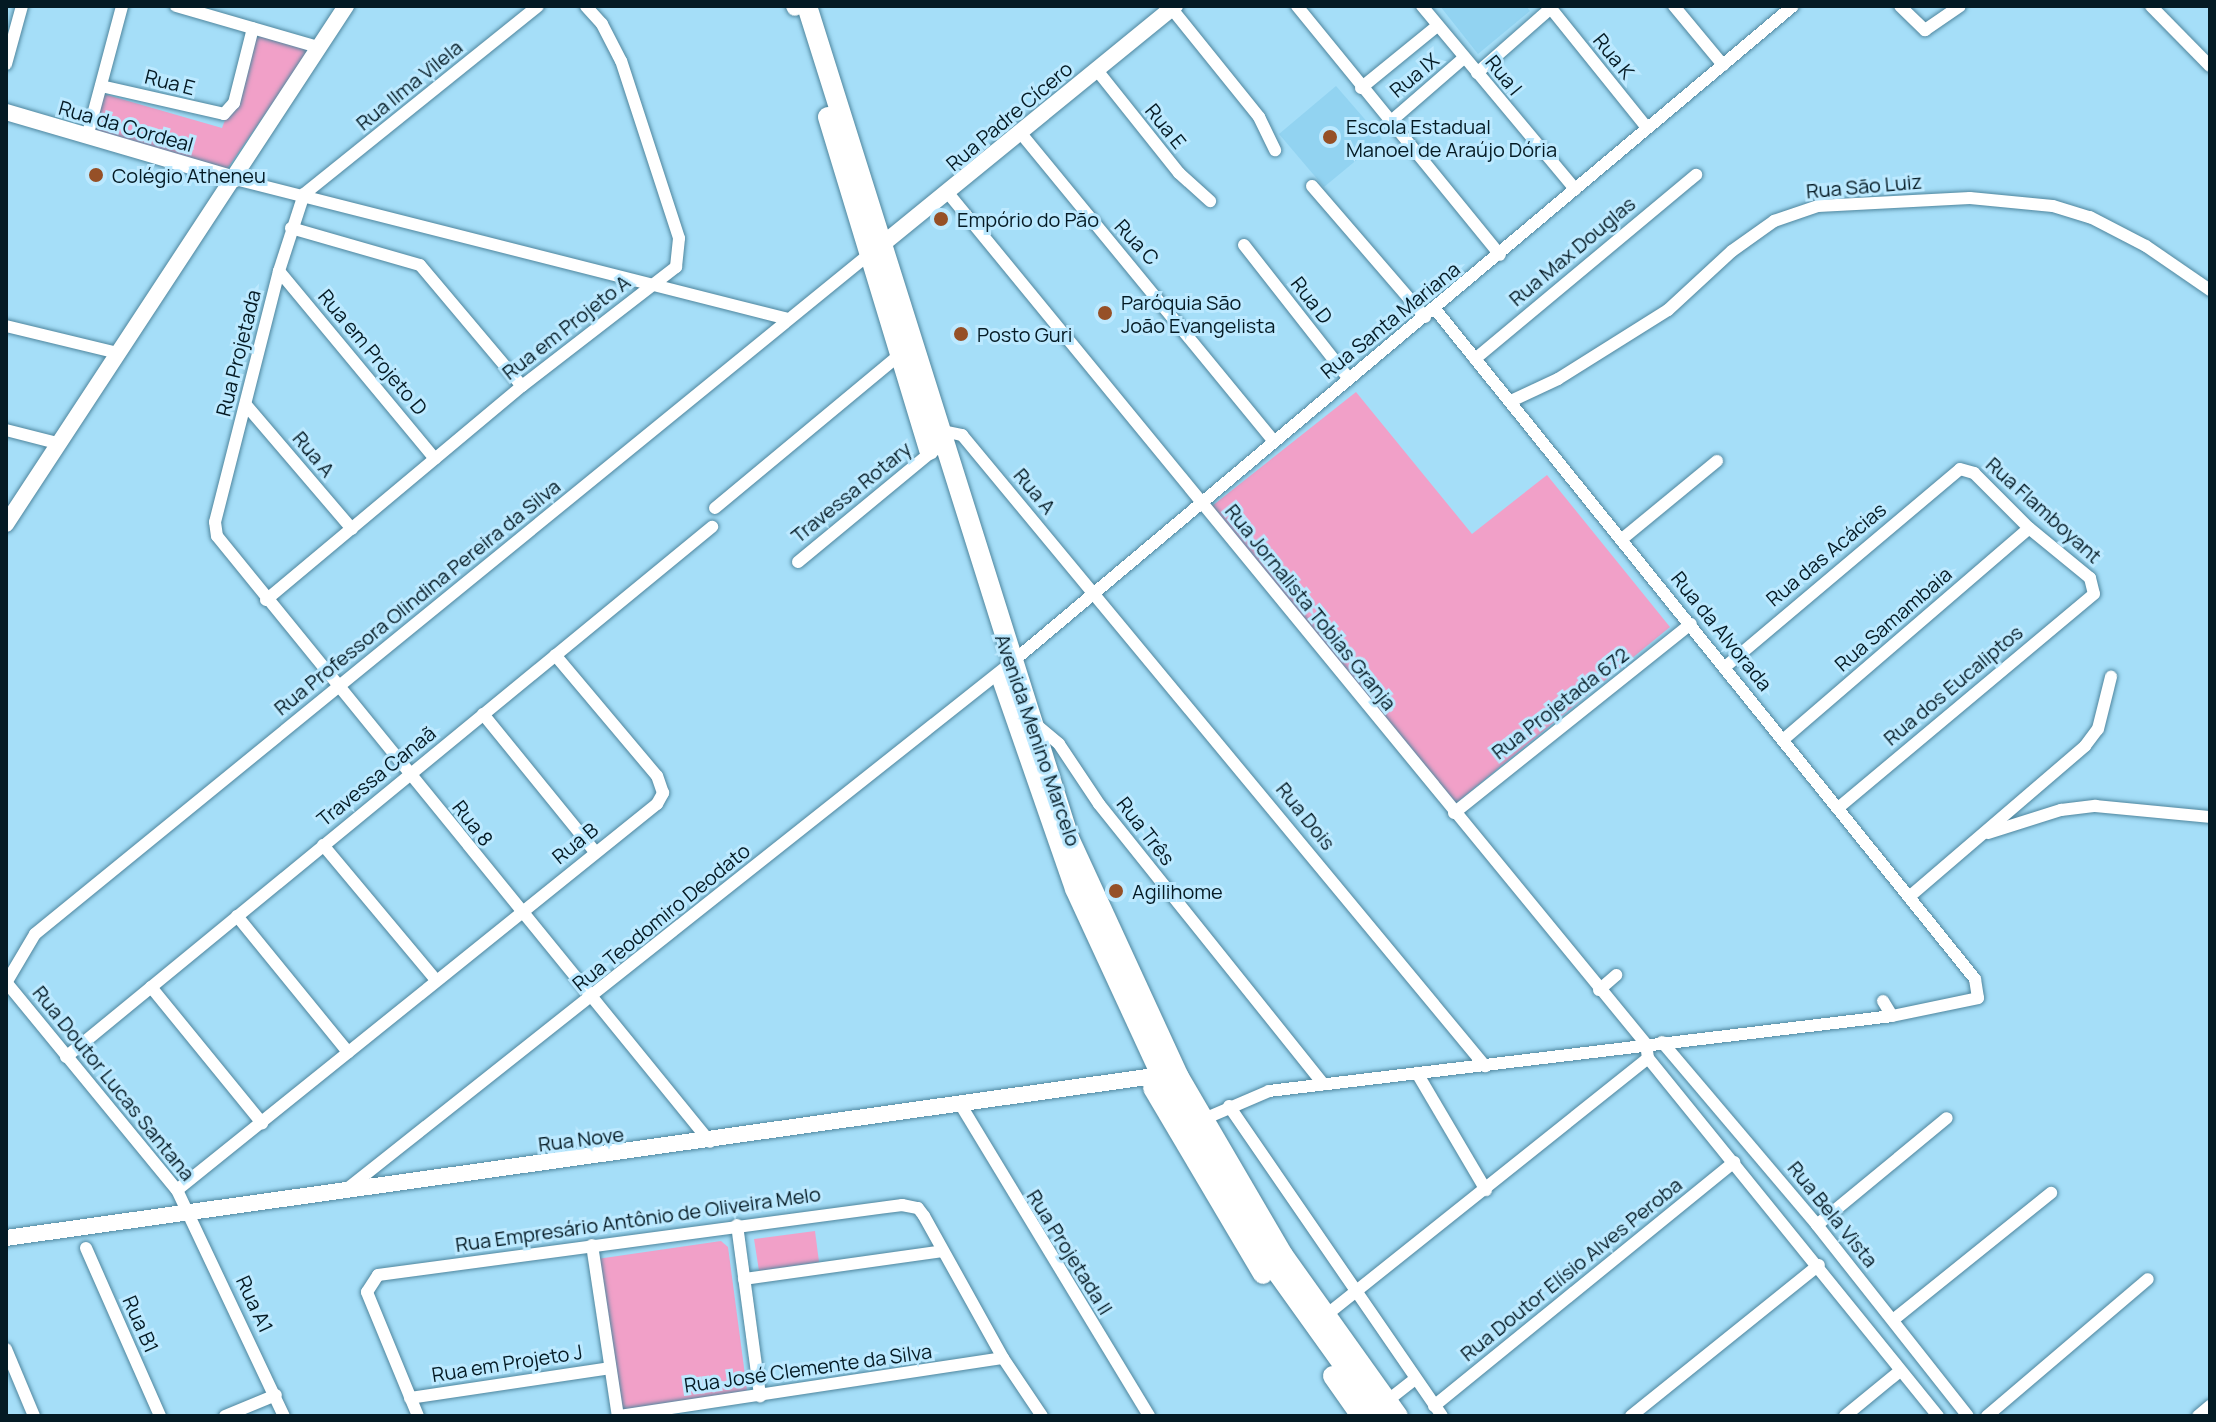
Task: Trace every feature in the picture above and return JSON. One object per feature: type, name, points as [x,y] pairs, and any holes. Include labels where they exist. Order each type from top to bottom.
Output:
[{"type":"main road","name":"Avenida Menino Marcelo","points":[[798,6],[875,250],[937,430],[1005,668],[1075,889],[1155,1076],[1312,1326],[1388,1411]]},
{"type":"main road","name":"Avenida Menino Marcelo","points":[[875,250],[899,355],[930,453],[1005,668],[1028,718],[1069,838],[1120,957],[1204,1119],[1325,1316],[1388,1411]]},
{"type":"main road","points":[[1155,1076],[1215,1200],[1361,1416]]},
{"type":"main road","points":[[1215,1168],[1215,1200]]},
{"type":"street","points":[[6,64],[22,6]]},
{"type":"street","points":[[87,137],[122,6]]},
{"type":"street","points":[[176,6],[318,47]]},
{"type":"street","points":[[333,26],[338,6]]},
{"type":"street","points":[[6,524],[346,6]]},
{"type":"street","name":"Rua Ilma Vilela","points":[[304,194],[538,6]]},
{"type":"street","name":"Rua em Projeto A","points":[[266,600],[522,386],[676,267],[679,238],[614,42],[586,6]]},
{"type":"street","points":[[1297,6],[1500,255]]},
{"type":"street","points":[[1674,6],[1723,65]]},
{"type":"street","name":"Rua Santa Mariana","points":[[1005,668],[1793,6]]},
{"type":"street","points":[[1900,6],[1925,30],[1960,6]]},
{"type":"street","points":[[2151,6],[2210,66]]},
{"type":"street","points":[[1174,7],[1259,117],[1275,150]]},
{"type":"street","name":"Rua Padre Cícero","points":[[875,250],[1174,7]]},
{"type":"street","name":"Rua I","points":[[1425,7],[1437,26],[1575,189]]},
{"type":"street","points":[[1477,73],[1550,7]]},
{"type":"street","name":"Rua K","points":[[1550,7],[1647,128]]},
{"type":"street","points":[[1361,88],[1437,26]]},
{"type":"street","name":"Rua E","points":[[101,86],[217,114],[229,110],[253,28]]},
{"type":"street","name":"Rua IX","points":[[1390,122],[1464,58]]},
{"type":"street","name":"Rua E","points":[[1096,69],[1179,173],[1210,201]]},
{"type":"street","name":"Rua da Cordeal","points":[[6,112],[235,179]]},
{"type":"street","name":"Rua C","points":[[1019,131],[1081,212],[1144,277],[1162,309],[1273,440]]},
{"type":"street","name":"Rua Max Douglas","points":[[1475,359],[1696,175]]},
{"type":"street","points":[[235,179],[788,319]]},
{"type":"street","name":"Rua da Alvorada","points":[[1312,186],[1511,401],[1975,979],[1980,991],[1972,1002],[1892,1016]]},
{"type":"street","name":"Rua Jornalista Tobias Granja","points":[[948,193],[1199,503],[1646,1044]]},
{"type":"street","name":"Rua Projetada","points":[[215,522],[279,271],[304,194]]},
{"type":"street","name":"Rua São Luiz","points":[[1511,401],[1558,379],[1657,318],[1732,251],[1774,221],[1818,206],[1970,198],[2053,206],[2090,217],[2146,246],[2210,290]]},
{"type":"street","points":[[291,228],[420,265],[522,386]]},
{"type":"street","name":"Rua D","points":[[1244,245],[1349,379]]},
{"type":"street","name":"Rua Professora Olindina Pereira da Silva","points":[[6,982],[11,957],[35,934],[875,250]]},
{"type":"street","name":"Rua em Projeto D","points":[[279,271],[435,459]]},
{"type":"street","points":[[6,326],[118,353]]},
{"type":"street","points":[[715,508],[899,355]]},
{"type":"street","name":"Rua A","points":[[246,405],[352,529]]},
{"type":"street","points":[[6,430],[57,443]]},
{"type":"street","name":"Rua A","points":[[937,430],[962,435],[1094,593]]},
{"type":"street","name":"Travessa Rotary","points":[[798,562],[930,453]]},
{"type":"street","points":[[1622,539],[1717,461]]},
{"type":"street","name":"Rua Flamboyant","points":[[1954,471],[1974,473],[2029,528],[2090,578],[2094,594]]},
{"type":"street","name":"Rua das Acácias","points":[[1725,667],[1954,471]]},
{"type":"street","name":"Rua 8","points":[[215,522],[222,545],[520,914],[710,1142]]},
{"type":"street","name":"Travessa Canaã","points":[[66,1057],[712,527]]},
{"type":"street","name":"Rua Samambaia","points":[[1784,739],[2029,528]]},
{"type":"street","name":"Rua Dois","points":[[1094,593],[1485,1066]]},
{"type":"street","name":"Rua dos Eucaliptos","points":[[1838,808],[2094,594]]},
{"type":"street","name":"Rua Projetada 672","points":[[1454,813],[1691,624]]},
{"type":"street","name":"Rua B","points":[[177,1190],[657,804],[663,793],[657,776],[555,655]]},
{"type":"street","name":"Rua Teodomiro Deodato","points":[[346,1190],[1005,668]]},
{"type":"street","points":[[1909,897],[2085,746],[2098,729],[2111,677]]},
{"type":"street","points":[[483,714],[595,852]]},
{"type":"street","name":"Rua Três","points":[[1028,718],[1059,744],[1099,804],[1323,1084]]},
{"type":"street","points":[[1981,835],[2061,810],[2096,806],[2210,817]]},
{"type":"street","points":[[323,845],[436,980]]},
{"type":"street","points":[[237,916],[348,1052]]},
{"type":"street","points":[[1599,990],[1616,975]]},
{"type":"street","name":"Rua Doutor Lucas Santana","points":[[6,982],[177,1190],[189,1210]]},
{"type":"street","points":[[151,987],[262,1123]]},
{"type":"street","points":[[1204,1119],[1258,1093],[1892,1016],[1883,1001]]},
{"type":"street","name":"Rua Bela Vista","points":[[1662,1042],[1817,1225],[1968,1416]]},
{"type":"street","points":[[1646,1044],[1648,1058],[1819,1265],[1938,1416]]},
{"type":"street","points":[[1325,1316],[1648,1058]]},
{"type":"street","points":[[1417,1073],[1486,1190]]},
{"type":"street","name":"Rua Nove","points":[[6,1238],[189,1210],[962,1107],[1155,1076]]},
{"type":"street","points":[[1229,1106],[1354,1295],[1438,1411]]},
{"type":"street","name":"Rua Projetada II","points":[[962,1107],[1149,1416]]},
{"type":"street","points":[[1817,1225],[1947,1118]]},
{"type":"street","name":"Rua Doutor Elísio Alves Peroba","points":[[1438,1411],[1734,1162]]},
{"type":"street","points":[[1893,1320],[2051,1193]]},
{"type":"street","name":"Rua Empresário Antônio de Oliveira Melo","points":[[410,1398],[375,1318],[367,1292],[372,1279],[737,1225],[910,1205],[924,1216],[942,1251]]},
{"type":"street","name":"Rua A1","points":[[189,1210],[284,1416]]},
{"type":"street","points":[[737,1225],[760,1396]]},
{"type":"street","points":[[592,1245],[618,1416]]},
{"type":"street","name":"Rua B1","points":[[86,1248],[160,1416]]},
{"type":"street","points":[[744,1279],[942,1251],[1003,1358],[1042,1416]]},
{"type":"street","points":[[1830,1279],[1848,1264]]},
{"type":"street","points":[[1631,1416],[1819,1265]]},
{"type":"street","points":[[1987,1416],[2148,1279]]},
{"type":"street","points":[[6,1349],[34,1416]]},
{"type":"street","name":"Rua José Clemente da Silva","points":[[618,1416],[1003,1358]]},
{"type":"street","name":"Rua em Projeto J","points":[[410,1398],[610,1368]]},
{"type":"street","points":[[1845,1416],[1900,1371]]},
{"type":"street","points":[[1388,1411],[1415,1379]]},
{"type":"street","points":[[225,1416],[276,1395]]},
{"type":"street","points":[[410,1398],[418,1416]]},
{"type":"street","points":[[2198,1416],[2210,1406]]},
{"type":"shaded area","points":[[1440,6],[1526,6],[1530,11],[1478,54]]},
{"type":"shaded area","points":[[258,33],[309,50],[225,172],[92,136],[104,94],[222,128]]},
{"type":"shaded area","name":"Escola Estadual Manoel de Araújo Dória","points":[[1336,86],[1382,139],[1324,187],[1279,134]]},
{"type":"shaded area","points":[[1356,392],[1472,534],[1547,475],[1670,627],[1456,803],[1207,510]]},
{"type":"shaded area","points":[[815,1231],[819,1262],[759,1271],[754,1239]]},
{"type":"shaded area","points":[[721,1241],[728,1247],[747,1390],[739,1399],[625,1415],[614,1407],[597,1259]]},
{"type":"place","name":"Escola Estadual Manoel de Araújo Dória","points":[[1330,137]]},
{"type":"place","name":"Colégio Atheneu","points":[[96,175]]},
{"type":"place","name":"Empório do Pão","points":[[941,219]]},
{"type":"place","name":"Paróquia São João Evangelista","points":[[1105,313]]},
{"type":"place","name":"Posto Guri","points":[[961,334]]},
{"type":"place","name":"Agilihome","points":[[1116,891]]}]
